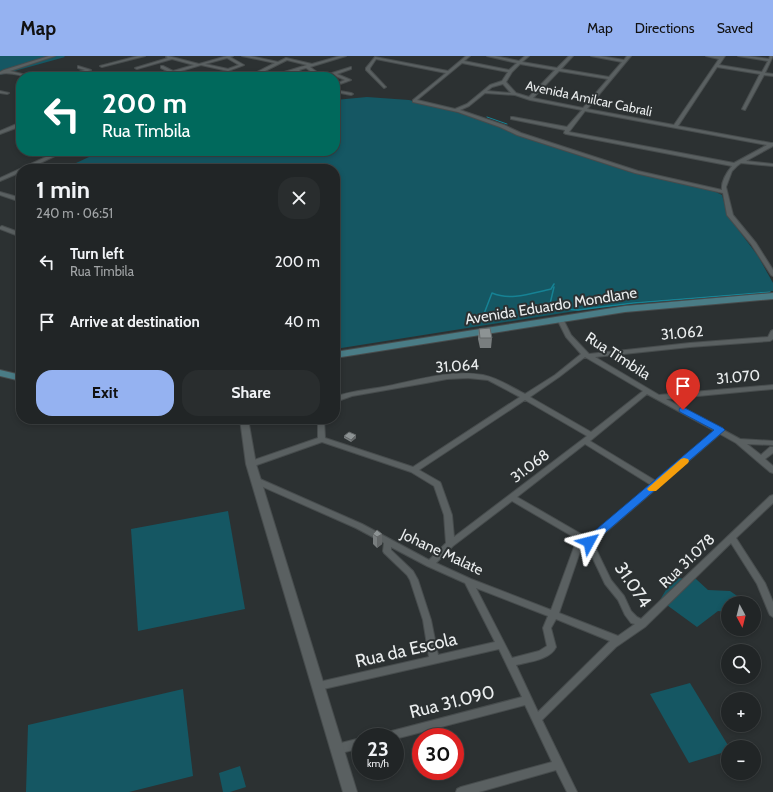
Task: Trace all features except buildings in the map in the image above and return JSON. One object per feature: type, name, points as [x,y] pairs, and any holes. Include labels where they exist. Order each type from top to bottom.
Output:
[{"type":"main road","name":"Avenida Eduardo Mondlane","points":[[340,354],[560,319],[661,305],[773,296]]},
{"type":"main road","points":[[0,373],[16,377]]},
{"type":"street","points":[[2,72],[53,56]]},
{"type":"street","points":[[102,66],[143,56]]},
{"type":"street","points":[[162,67],[174,72],[201,65],[229,57],[242,65],[228,70],[201,65],[163,56]]},
{"type":"street","points":[[244,56],[279,63]]},
{"type":"street","points":[[260,72],[295,56]]},
{"type":"street","points":[[289,72],[344,56]]},
{"type":"street","points":[[468,56],[414,101],[456,110],[502,126],[519,134],[637,172],[724,192]]},
{"type":"street","points":[[489,56],[609,78]]},
{"type":"street","points":[[456,110],[463,108],[491,86],[504,82],[510,71],[527,56]]},
{"type":"street","points":[[530,99],[571,56]]},
{"type":"street","points":[[593,56],[625,61]]},
{"type":"street","points":[[629,56],[609,78],[566,132],[735,165]]},
{"type":"street","points":[[675,127],[722,57],[708,56]]},
{"type":"street","points":[[740,56],[771,58],[744,109]]},
{"type":"street","points":[[137,68],[172,58]]},
{"type":"street","points":[[384,88],[368,70],[375,58],[448,72]]},
{"type":"street","points":[[286,59],[313,66]]},
{"type":"street","points":[[462,62],[510,71]]},
{"type":"street","points":[[717,66],[773,75]]},
{"type":"street","points":[[79,67],[88,70],[81,72]]},
{"type":"street","points":[[307,67],[314,72]]},
{"type":"street","points":[[339,72],[350,68]]},
{"type":"street","points":[[2,72],[16,74]]},
{"type":"street","points":[[340,77],[348,80],[340,83]]},
{"type":"street","name":"Avenida Amilcar Cabrali","points":[[504,82],[515,94],[530,99],[773,145]]},
{"type":"street","points":[[340,91],[351,94]]},
{"type":"street","points":[[0,92],[7,93]]},
{"type":"street","points":[[483,92],[515,94]]},
{"type":"street","points":[[514,118],[568,129]]},
{"type":"street","points":[[0,133],[16,126]]},
{"type":"street","points":[[0,128],[7,130]]},
{"type":"street","points":[[773,145],[735,165],[726,178],[724,192],[730,215],[753,244],[773,274]]},
{"type":"street","points":[[35,164],[52,156]]},
{"type":"street","points":[[741,162],[773,165]]},
{"type":"street","points":[[0,180],[16,172]]},
{"type":"street","points":[[0,193],[16,198]]},
{"type":"street","points":[[2,228],[16,233]]},
{"type":"street","name":"Rua Timbila","points":[[560,319],[568,336],[587,355],[647,391],[739,441],[773,470]]},
{"type":"street","name":"31.062","points":[[587,355],[690,345],[772,340],[773,332]]},
{"type":"street","points":[[414,470],[587,355]]},
{"type":"street","name":"31.064","points":[[340,398],[349,395],[434,380],[468,376],[488,377],[591,435]]},
{"type":"street","name":"31.070","points":[[658,397],[773,386]]},
{"type":"street","name":"31.068","points":[[430,564],[450,544],[585,441],[647,391]]},
{"type":"street","points":[[245,424],[251,464],[350,792]]},
{"type":"street","points":[[321,424],[322,439]]},
{"type":"street","points":[[510,664],[542,654],[552,647],[547,628],[585,540],[657,485],[720,430]]},
{"type":"street","points":[[251,464],[322,439],[414,470],[437,484],[448,515],[450,544]]},
{"type":"street","points":[[585,441],[657,485]]},
{"type":"street","points":[[739,441],[773,443]]},
{"type":"street","points":[[761,459],[773,449]]},
{"type":"street","name":"Johane Malate","points":[[257,481],[348,521],[430,564],[468,581],[519,602],[554,614],[575,625],[618,640]]},
{"type":"street","points":[[512,496],[585,540]]},
{"type":"street","name":"Rua 31.078","points":[[537,719],[618,640],[642,624],[773,498]]},
{"type":"street","points":[[732,538],[761,583],[773,613]]},
{"type":"street","name":"31.074","points":[[585,540],[608,582],[621,598],[628,613],[634,620],[642,624]]},
{"type":"street","points":[[388,542],[387,551],[410,573],[414,580],[427,620],[434,660]]},
{"type":"street","points":[[468,581],[528,700],[572,792]]},
{"type":"street","name":"Rua da Escola","points":[[319,686],[500,645]]},
{"type":"street","name":"Rua 31.090","points":[[404,732],[528,700]]},
{"type":"street","points":[[337,749],[352,745]]},
{"type":"street","points":[[462,792],[559,765]]},
{"type":"shaded area","points":[[0,56],[64,56],[65,57],[0,75]]},
{"type":"shaded area","points":[[367,97],[409,100],[449,110],[501,126],[522,137],[630,172],[714,191],[722,195],[728,216],[758,256],[773,283],[773,291],[635,302],[340,348],[340,164],[74,164],[91,156],[340,156],[340,100]]},
{"type":"shaded area","points":[[228,511],[245,609],[138,631],[131,529]]},
{"type":"shaded area","points":[[673,578],[696,579],[708,590],[730,591],[737,596],[721,596],[721,611],[718,611],[697,627],[660,600]]},
{"type":"shaded area","points":[[690,683],[725,740],[721,740],[721,753],[689,763],[650,694]]},
{"type":"shaded area","points":[[183,689],[193,776],[129,792],[26,792],[28,725]]},
{"type":"shaded area","points":[[240,766],[246,787],[230,792],[223,792],[219,773]]},
{"type":"waterway","points":[[487,117],[507,124]]},
{"type":"waterway","points":[[482,319],[492,293],[506,296],[521,296],[551,289],[554,284]]},
{"type":"waterway","points":[[550,304],[554,287]]},
{"type":"waterway","points":[[558,303],[564,309],[578,310],[633,303],[770,292]]},
{"type":"slow traffic","points":[[652,489],[684,461]]},
{"type":"route","points":[[589,542],[720,430],[683,410]]}]
